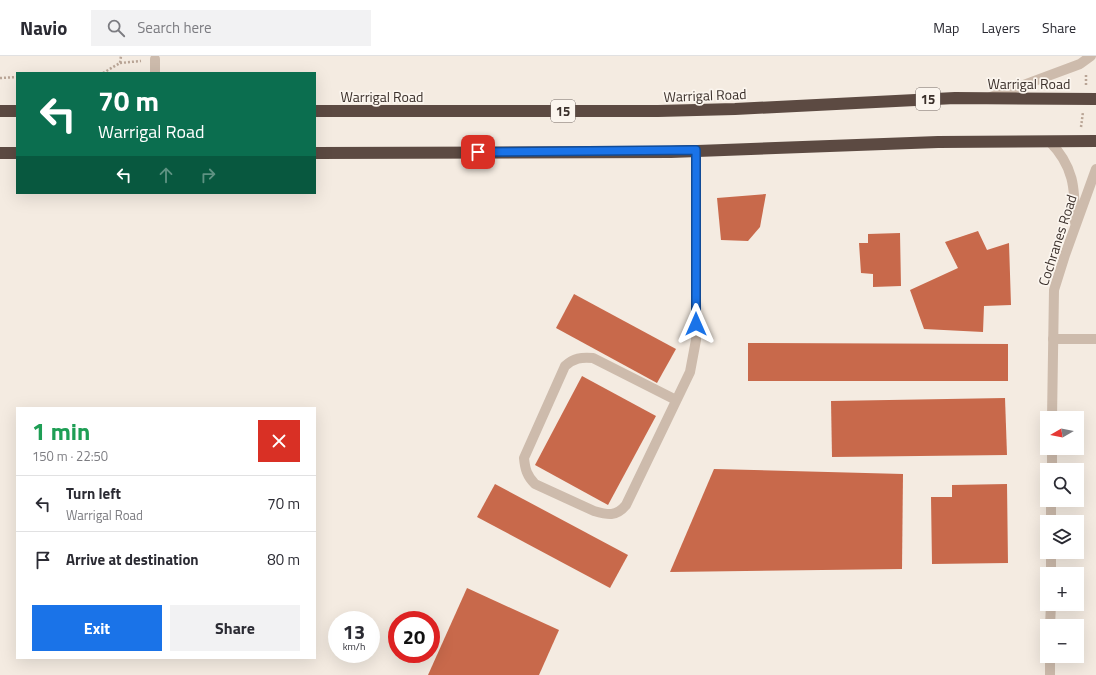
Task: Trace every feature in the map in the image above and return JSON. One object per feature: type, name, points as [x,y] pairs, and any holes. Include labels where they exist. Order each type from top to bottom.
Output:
[{"type":"highway","name":"Warrigal Road","points":[[316,110],[735,110],[935,99],[1096,99]]},
{"type":"highway","points":[[0,111],[16,111]]},
{"type":"highway","points":[[316,153],[696,150],[930,142],[1096,141]]},
{"type":"highway","points":[[0,153],[16,153]]},
{"type":"street","points":[[988,99],[1076,65],[1091,56]]},
{"type":"street","points":[[155,59],[155,72]]},
{"type":"street","points":[[1049,141],[1063,157],[1072,175],[1075,197],[1075,230]]},
{"type":"street","points":[[676,400],[593,358],[582,357],[572,360],[565,366],[524,458],[525,469],[528,477],[536,484],[594,512],[612,514],[620,512],[626,504],[690,372],[696,340],[696,150]]},
{"type":"street","name":"Cochranes Road","points":[[1052,411],[1054,290],[1064,255],[1075,230],[1096,169]]},
{"type":"street","points":[[1053,339],[1096,339]]},
{"type":"street","points":[[1050,663],[1050,675]]},
{"type":"path","points":[[120,63],[121,56]]},
{"type":"path","points":[[105,72],[120,63],[155,59]]},
{"type":"path","points":[[0,78],[16,77]]},
{"type":"building","points":[[766,194],[760,227],[748,241],[721,240],[717,198]]},
{"type":"building","points":[[978,231],[987,250],[1009,243],[1011,305],[984,306],[983,332],[924,329],[910,290],[958,268],[945,242]]},
{"type":"building","points":[[900,233],[901,286],[873,287],[873,274],[861,273],[859,243],[868,243],[868,234]]},
{"type":"building","points":[[574,294],[676,349],[657,383],[556,328]]},
{"type":"building","points":[[748,343],[1008,344],[1008,381],[748,381]]},
{"type":"building","points":[[582,376],[656,416],[608,505],[535,465]]},
{"type":"building","points":[[1005,398],[1007,455],[832,457],[831,401]]},
{"type":"building","points":[[714,469],[903,474],[902,569],[670,572]]},
{"type":"building","points":[[495,484],[628,555],[610,588],[477,517]]},
{"type":"building","points":[[1007,484],[1008,563],[932,564],[931,497],[952,497],[952,485]]},
{"type":"building","points":[[467,588],[559,630],[539,675],[428,675],[433,663],[440,663],[440,648]]},
{"type":"route","points":[[478,152],[671,152],[696,150],[696,324]]}]
